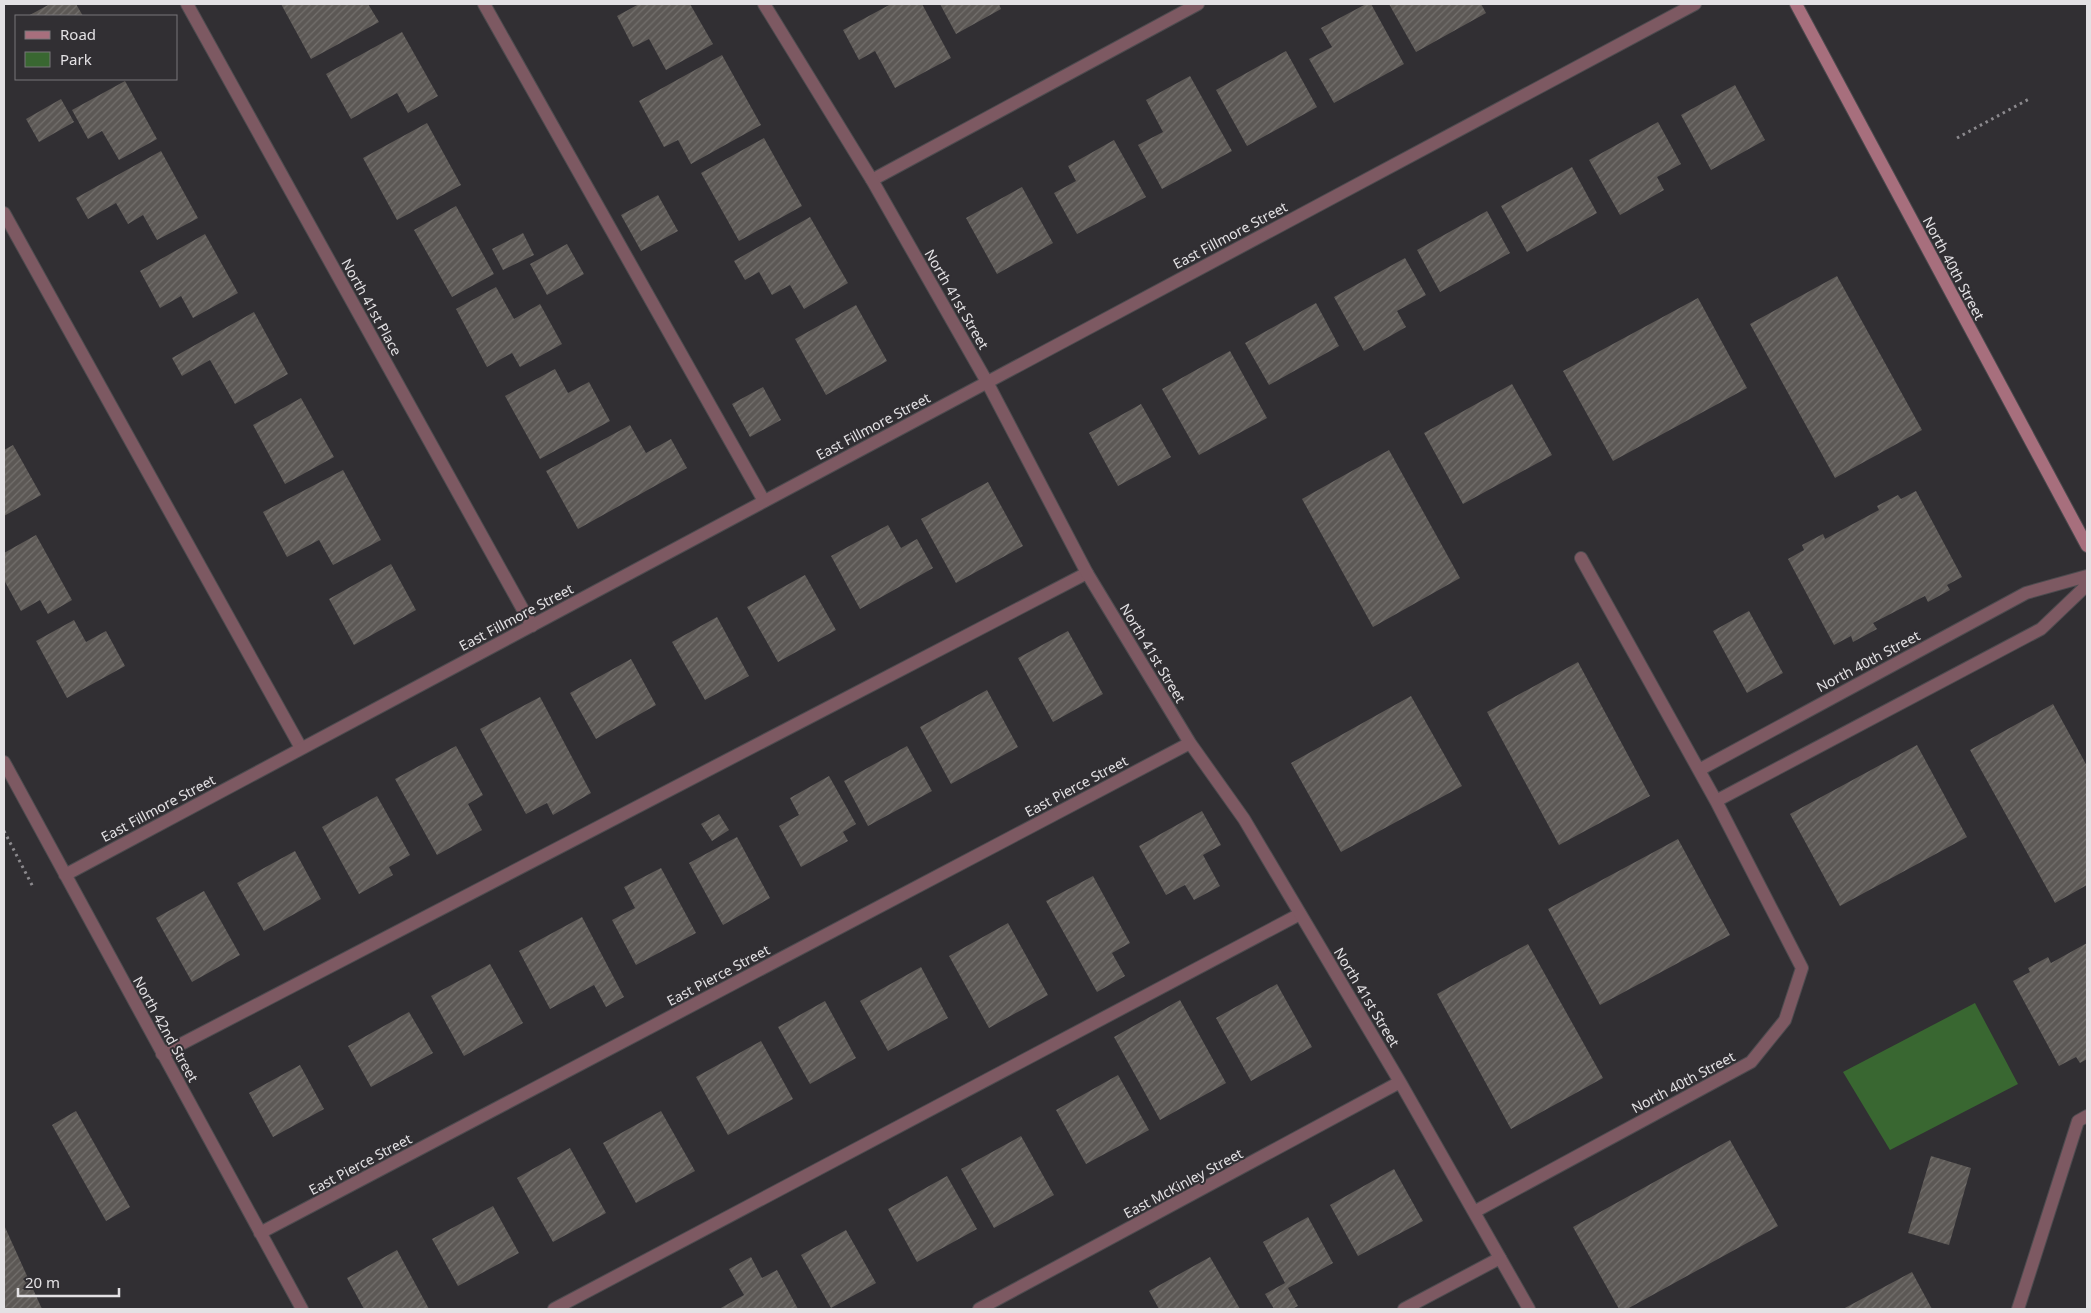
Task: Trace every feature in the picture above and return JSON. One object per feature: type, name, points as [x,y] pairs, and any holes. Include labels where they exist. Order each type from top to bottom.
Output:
[{"type":"main road","name":"North 40th Street","points":[[1796,4],[2087,546]]},
{"type":"street","name":"North 41st Place","points":[[187,4],[532,626]]},
{"type":"street","points":[[484,4],[764,501]]},
{"type":"street","name":"North 41st Street","points":[[764,4],[872,180],[987,382],[1087,573],[1190,743],[1244,819],[1400,1082],[1529,1309]]},
{"type":"street","points":[[872,180],[1198,4]]},
{"type":"street","name":"East Fillmore Street","points":[[65,875],[1695,4]]},
{"type":"street","points":[[4,213],[302,748]]},
{"type":"street","points":[[1581,558],[1699,770]]},
{"type":"street","points":[[162,1054],[1087,573]]},
{"type":"street","name":"North 40th Street","points":[[1474,1212],[1751,1062],[1785,1020],[1802,968],[1699,770],[2026,592],[2087,576]]},
{"type":"street","points":[[1716,801],[2041,630],[2087,585]]},
{"type":"street","name":"East Pierce Street","points":[[260,1233],[1190,743]]},
{"type":"street","name":"North 42nd Street","points":[[4,762],[302,1309]]},
{"type":"street","points":[[554,1309],[1300,914]]},
{"type":"street","name":"East McKinley Street","points":[[979,1309],[1400,1082]]},
{"type":"street","points":[[2018,1309],[2078,1121],[2087,1116]]},
{"type":"street","points":[[1404,1309],[1500,1258]]},
{"type":"path","points":[[1957,138],[2029,99]]},
{"type":"path","points":[[4,832],[33,887]]},
{"type":"green space","points":[[1975,1003],[2018,1084],[1890,1150],[1843,1072]]},
{"type":"building","points":[[50,4],[76,4],[82,15],[30,15]]},
{"type":"building","points":[[281,4],[368,4],[379,22],[311,59]]},
{"type":"building","points":[[639,4],[690,4],[713,44],[666,70],[649,39],[633,47],[617,16]]},
{"type":"building","points":[[891,4],[922,4],[951,58],[895,88],[875,51],[859,60],[843,30]]},
{"type":"building","points":[[940,4],[999,4],[1001,9],[956,34]]},
{"type":"building","points":[[1366,4],[1371,4],[1404,64],[1334,103],[1309,59],[1332,47],[1321,28]]},
{"type":"building","points":[[1389,4],[1481,4],[1486,13],[1416,52]]},
{"type":"building","points":[[402,32],[438,96],[408,113],[397,93],[351,119],[326,74]]},
{"type":"building","points":[[1286,51],[1317,107],[1247,146],[1216,90]]},
{"type":"building","points":[[722,55],[761,125],[691,164],[678,140],[664,147],[639,101]]},
{"type":"building","points":[[1190,76],[1232,151],[1162,189],[1138,145],[1163,132],[1146,100]]},
{"type":"building","points":[[125,81],[157,139],[119,160],[102,131],[88,139],[72,110]]},
{"type":"building","points":[[1735,85],[1765,140],[1711,170],[1681,115]]},
{"type":"building","points":[[61,99],[74,122],[39,142],[26,119]]},
{"type":"building","points":[[1658,122],[1681,164],[1657,177],[1664,190],[1620,215],[1589,160]]},
{"type":"building","points":[[427,123],[461,185],[397,220],[363,158]]},
{"type":"building","points":[[764,138],[802,206],[739,241],[701,173]]},
{"type":"building","points":[[1114,140],[1146,197],[1077,234],[1054,193],[1076,181],[1068,166]]},
{"type":"building","points":[[161,151],[198,218],[157,240],[143,215],[128,224],[116,203],[88,219],[76,198]]},
{"type":"building","points":[[1572,167],[1597,213],[1527,252],[1501,206]]},
{"type":"building","points":[[1022,187],[1053,243],[997,274],[966,218]]},
{"type":"building","points":[[658,195],[678,231],[641,251],[621,215]]},
{"type":"building","points":[[456,206],[494,274],[452,297],[414,230]]},
{"type":"building","points":[[1487,211],[1510,253],[1440,292],[1417,250]]},
{"type":"building","points":[[810,217],[848,283],[804,309],[790,285],[772,295],[759,272],[745,280],[734,261]]},
{"type":"building","points":[[523,233],[534,255],[503,270],[492,249]]},
{"type":"building","points":[[205,234],[238,293],[193,318],[181,296],[160,308],[140,271]]},
{"type":"building","points":[[567,244],[584,274],[547,295],[530,264]]},
{"type":"building","points":[[1405,258],[1426,295],[1397,311],[1406,327],[1364,351],[1334,297]]},
{"type":"building","points":[[1837,276],[1922,430],[1835,478],[1750,324]]},
{"type":"building","points":[[496,287],[514,319],[540,304],[562,344],[520,367],[512,353],[487,367],[456,309]]},
{"type":"building","points":[[1698,298],[1747,388],[1613,461],[1563,371]]},
{"type":"building","points":[[1316,303],[1339,346],[1269,385],[1245,343]]},
{"type":"building","points":[[856,305],[887,361],[826,395],[795,339]]},
{"type":"building","points":[[254,312],[288,374],[235,404],[210,360],[182,376],[172,358]]},
{"type":"building","points":[[1230,351],[1267,418],[1199,455],[1162,389]]},
{"type":"building","points":[[555,369],[568,393],[589,382],[610,421],[540,459],[505,396]]},
{"type":"building","points":[[1512,384],[1552,455],[1463,504],[1424,433]]},
{"type":"building","points":[[763,387],[781,420],[750,437],[732,404]]},
{"type":"building","points":[[301,398],[334,457],[285,484],[253,425]]},
{"type":"building","points":[[1141,404],[1171,457],[1118,486],[1089,433]]},
{"type":"building","points":[[630,425],[646,453],[671,439],[687,468],[578,529],[546,471]]},
{"type":"building","points":[[13,445],[41,495],[4,516],[4,450]]},
{"type":"building","points":[[1389,450],[1460,578],[1373,627],[1302,499]]},
{"type":"building","points":[[343,470],[381,540],[333,565],[319,540],[287,557],[263,512]]},
{"type":"building","points":[[988,482],[1023,546],[956,583],[921,519]]},
{"type":"building","points":[[1916,491],[1962,577],[1947,585],[1950,590],[1928,602],[1925,596],[1873,623],[1877,629],[1853,642],[1851,636],[1834,645],[1788,559],[1804,550],[1802,545],[1823,534],[1825,539],[1879,510],[1877,506],[1898,495],[1901,499]]},
{"type":"building","points":[[888,525],[901,548],[917,539],[933,568],[860,609],[831,556]]},
{"type":"building","points":[[36,535],[72,600],[48,614],[40,600],[21,611],[4,580],[4,553]]},
{"type":"building","points":[[391,564],[416,610],[354,645],[329,599]]},
{"type":"building","points":[[805,575],[836,630],[778,662],[747,607]]},
{"type":"building","points":[[1749,611],[1783,673],[1747,693],[1713,631]]},
{"type":"building","points":[[717,617],[749,676],[705,700],[672,642]]},
{"type":"building","points":[[74,620],[86,642],[106,631],[125,666],[67,698],[36,641]]},
{"type":"building","points":[[1068,631],[1103,694],[1053,722],[1018,658]]},
{"type":"building","points":[[631,659],[656,705],[596,739],[570,693]]},
{"type":"building","points":[[1578,662],[1650,796],[1559,845],[1487,712]]},
{"type":"building","points":[[987,690],[1018,747],[951,784],[920,727]]},
{"type":"building","points":[[1411,696],[1462,786],[1341,852],[1291,763]]},
{"type":"building","points":[[540,697],[591,793],[553,815],[547,803],[526,814],[480,729]]},
{"type":"building","points":[[2053,704],[2087,766],[2087,885],[2055,903],[1970,750]]},
{"type":"building","points":[[1917,745],[1967,837],[1840,906],[1790,814]]},
{"type":"building","points":[[456,746],[483,795],[468,804],[482,830],[437,855],[395,779]]},
{"type":"building","points":[[907,746],[932,791],[868,826],[844,781]]},
{"type":"building","points":[[829,776],[856,824],[843,832],[848,841],[801,867],[779,826],[799,815],[790,798]]},
{"type":"building","points":[[377,796],[410,855],[389,867],[393,875],[359,894],[322,827]]},
{"type":"building","points":[[1202,811],[1221,845],[1203,855],[1220,886],[1194,900],[1185,885],[1166,895],[1139,846]]},
{"type":"building","points":[[719,814],[729,830],[712,841],[701,824]]},
{"type":"building","points":[[737,837],[770,898],[723,925],[689,863]]},
{"type":"building","points":[[1678,839],[1730,935],[1600,1005],[1548,909]]},
{"type":"building","points":[[295,851],[321,899],[264,931],[237,883]]},
{"type":"building","points":[[661,868],[696,933],[636,965],[612,920],[635,908],[624,887]]},
{"type":"building","points":[[1093,876],[1130,943],[1112,953],[1125,976],[1097,992],[1046,901]]},
{"type":"building","points":[[204,891],[240,955],[192,982],[156,918]]},
{"type":"building","points":[[582,917],[624,997],[606,1007],[594,985],[550,1009],[519,951]]},
{"type":"building","points":[[1008,923],[1048,995],[989,1028],[949,956]]},
{"type":"building","points":[[2087,943],[2087,1059],[2080,1063],[2076,1057],[2059,1066],[2013,981],[2030,972],[2028,968],[2048,957],[2051,963]]},
{"type":"building","points":[[1528,944],[1603,1078],[1511,1129],[1437,994]]},
{"type":"building","points":[[490,964],[523,1023],[464,1056],[431,996]]},
{"type":"building","points":[[921,967],[948,1018],[888,1051],[860,1001]]},
{"type":"building","points":[[1277,984],[1312,1047],[1251,1081],[1216,1018]]},
{"type":"building","points":[[1180,1000],[1226,1083],[1160,1120],[1114,1037]]},
{"type":"building","points":[[825,1001],[856,1058],[810,1084],[778,1027]]},
{"type":"building","points":[[409,1012],[433,1053],[371,1087],[348,1046]]},
{"type":"building","points":[[761,1041],[793,1099],[728,1135],[696,1077]]},
{"type":"building","points":[[300,1065],[324,1109],[273,1137],[249,1093]]},
{"type":"building","points":[[1118,1075],[1149,1130],[1086,1164],[1056,1110]]},
{"type":"building","points":[[76,1111],[130,1207],[106,1221],[52,1125]]},
{"type":"building","points":[[661,1111],[695,1171],[636,1203],[603,1143]]},
{"type":"building","points":[[1021,1136],[1054,1195],[994,1228],[961,1169]]},
{"type":"building","points":[[1730,1140],[1778,1226],[1627,1309],[1619,1309],[1573,1227]]},
{"type":"building","points":[[570,1148],[606,1213],[553,1242],[517,1178]]},
{"type":"building","points":[[1931,1156],[1971,1168],[1949,1245],[1908,1233]]},
{"type":"building","points":[[1394,1169],[1423,1221],[1358,1256],[1330,1205]]},
{"type":"building","points":[[947,1176],[977,1229],[917,1262],[888,1209]]},
{"type":"building","points":[[493,1206],[519,1253],[458,1286],[432,1239]]},
{"type":"building","points":[[1308,1217],[1333,1263],[1288,1288],[1298,1306],[1292,1309],[1274,1309],[1265,1294],[1285,1283],[1263,1242]]},
{"type":"building","points":[[4,1225],[42,1309],[4,1309]]},
{"type":"building","points":[[846,1230],[876,1283],[831,1308],[801,1255]]},
{"type":"building","points":[[397,1250],[429,1309],[364,1309],[347,1278]]},
{"type":"building","points":[[751,1257],[762,1278],[777,1270],[798,1309],[719,1309],[744,1295],[729,1269]]},
{"type":"building","points":[[1210,1257],[1240,1309],[1159,1309],[1149,1291]]},
{"type":"building","points":[[1912,1272],[1932,1309],[1843,1309]]}]
